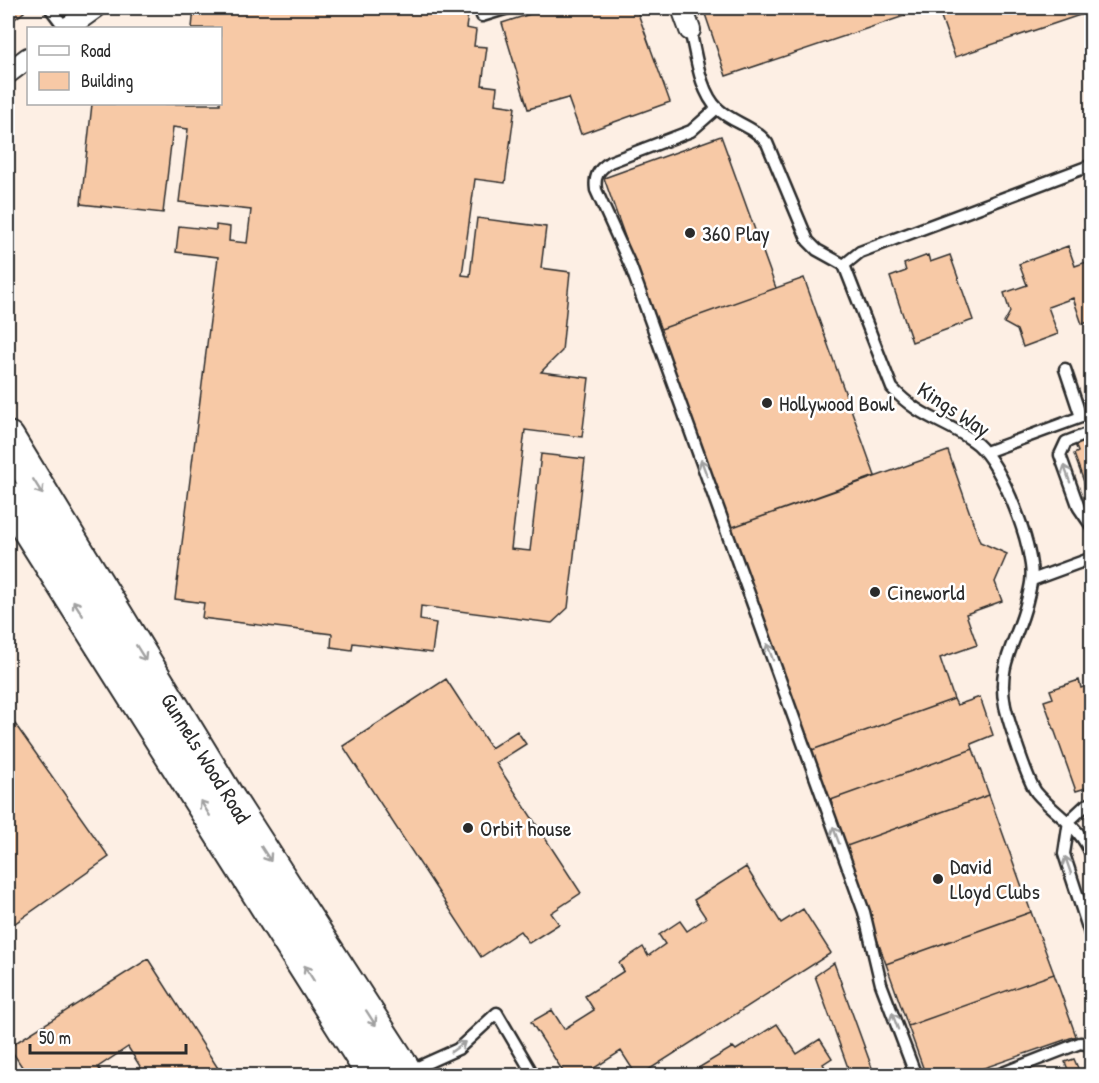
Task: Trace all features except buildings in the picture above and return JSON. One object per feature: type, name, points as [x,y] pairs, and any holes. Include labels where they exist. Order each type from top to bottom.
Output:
[{"type":"main road","name":"Gunnels Wood Road","points":[[8,438],[230,801],[407,1074]]},
{"type":"main road","name":"Gunnels Wood Road","points":[[8,497],[374,1076]]},
{"type":"street","points":[[67,27],[94,8]]},
{"type":"street","points":[[682,8],[690,30]]},
{"type":"street","points":[[8,73],[27,59]]},
{"type":"lane","points":[[50,8],[65,27]]},
{"type":"lane","points":[[482,16],[508,8]]},
{"type":"lane","points":[[690,30],[703,80],[717,108],[760,134],[767,143],[808,241],[817,250],[844,265],[860,252],[1092,165]]},
{"type":"lane","points":[[717,108],[692,131],[610,162],[600,169],[595,180],[596,190],[636,278],[864,912],[881,984],[916,1076]]},
{"type":"lane","name":"Kings Way","points":[[844,265],[892,388],[906,403],[927,418],[972,440],[986,452],[1001,474],[1027,548],[1032,580],[1024,617],[1005,660],[1003,694],[1010,724],[1035,791],[1069,821],[1092,857]]},
{"type":"lane","points":[[986,452],[1086,415],[1065,369]]},
{"type":"lane","points":[[1092,432],[1066,442],[1060,455],[1079,508],[1092,527]]},
{"type":"lane","points":[[1032,580],[1092,558]]},
{"type":"lane","points":[[1092,803],[1086,805],[1069,821],[1064,854],[1092,940]]},
{"type":"lane","points":[[407,1074],[428,1060],[458,1049],[497,1013],[534,1076]]},
{"type":"lane","points":[[995,1076],[1080,1043],[1092,1044]]},
{"type":"place","name":"360 Play","points":[[690,233]]},
{"type":"place","name":"Hollywood Bowl","points":[[767,403]]},
{"type":"place","name":"Cineworld","points":[[875,592]]},
{"type":"place","name":"Orbit house","points":[[468,828]]},
{"type":"place","name":"David Lloyd Clubs","points":[[938,879]]}]
